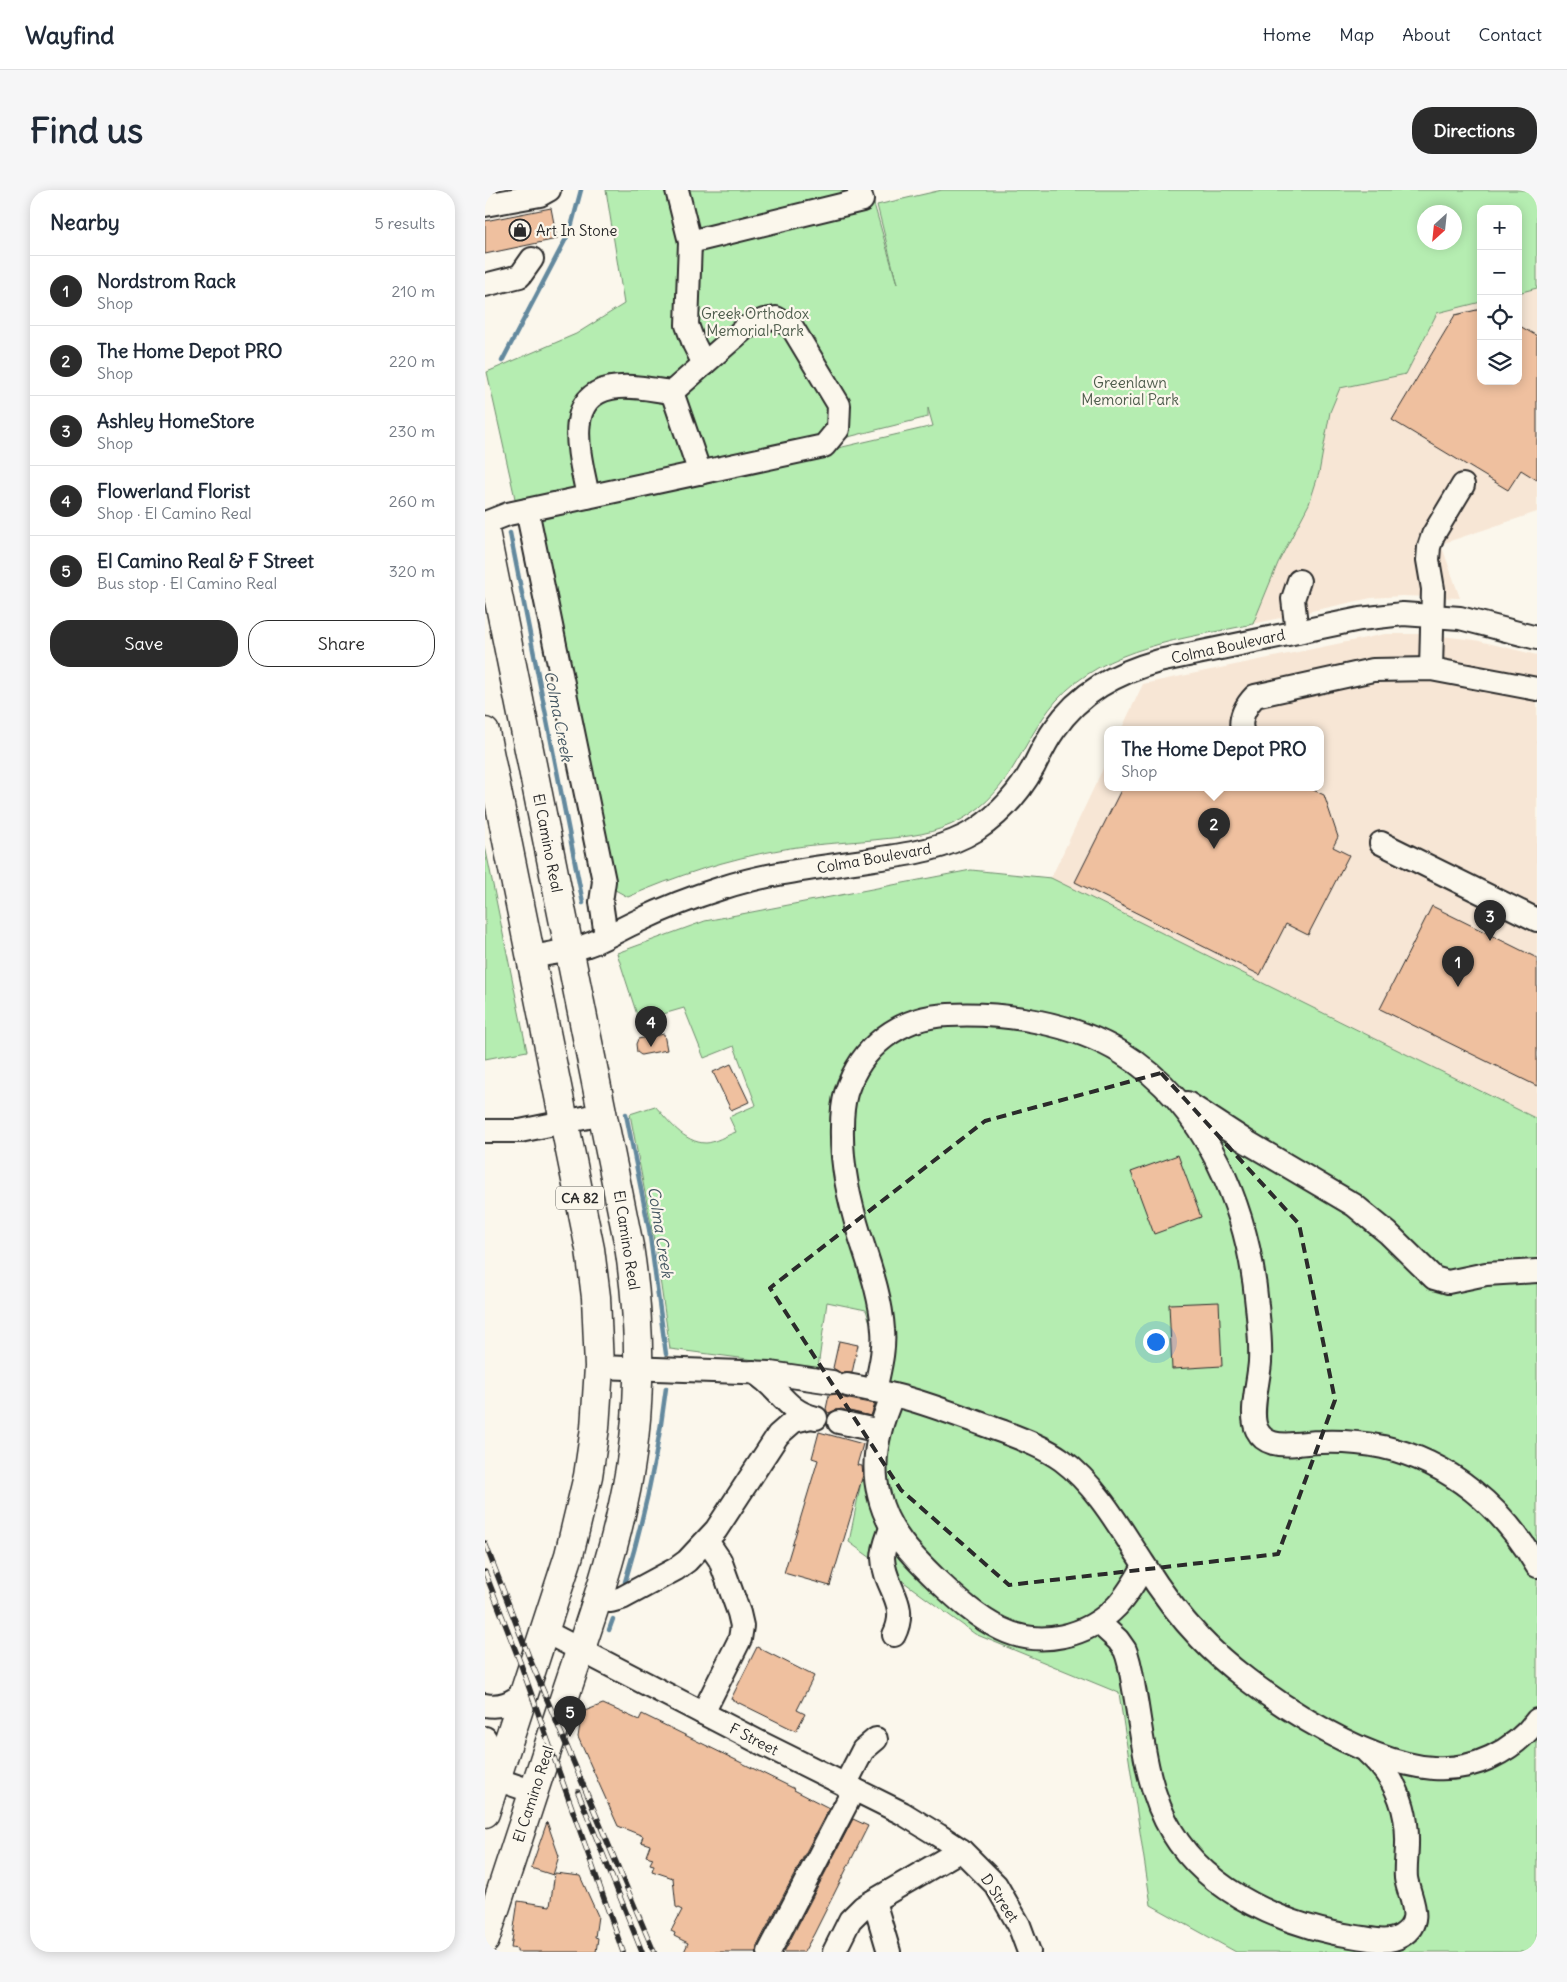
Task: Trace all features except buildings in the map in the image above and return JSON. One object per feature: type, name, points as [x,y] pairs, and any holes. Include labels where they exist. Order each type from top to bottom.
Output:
[{"type":"main road","name":"El Camino Real","points":[[485,531],[632,1261],[638,1326],[639,1368],[636,1416],[627,1488],[616,1535],[485,1940]]},
{"type":"main road","name":"CA 82","points":[[485,732],[590,1249],[596,1298],[599,1367],[595,1428],[585,1492],[571,1547],[485,1813]]},
{"type":"street","points":[[485,204],[541,195],[549,190]]},
{"type":"street","points":[[677,190],[690,242],[687,325],[704,364]]},
{"type":"street","points":[[690,242],[863,200],[859,190]]},
{"type":"street","points":[[485,285],[520,276],[532,259]]},
{"type":"street","points":[[485,524],[514,508],[588,497],[824,446],[838,429],[839,405],[792,327],[776,318],[764,320],[745,328],[672,392],[628,387],[611,388],[597,393],[585,402],[580,416],[577,435],[588,497]]},
{"type":"street","points":[[672,392],[700,472]]},
{"type":"street","points":[[1431,668],[1433,589],[1428,560],[1429,547],[1433,535],[1463,485]]},
{"type":"street","points":[[514,508],[603,881],[601,902],[606,936]]},
{"type":"street","points":[[1297,632],[1293,599],[1299,581]]},
{"type":"street","name":"Colma Boulevard","points":[[531,957],[570,950],[592,943],[665,909],[724,887],[782,873],[919,852],[959,839],[989,819],[1011,799],[1023,784],[1054,730],[1069,711],[1089,692],[1110,679],[1134,668],[1297,632],[1403,614],[1460,618],[1537,638]]},
{"type":"street","points":[[1241,726],[1247,704],[1255,696],[1367,670],[1431,668],[1537,690]]},
{"type":"street","points":[[1381,843],[1537,920]]},
{"type":"street","points":[[1144,1566],[1116,1607],[1098,1622],[1076,1633],[1051,1638],[1027,1637],[1001,1630],[976,1613],[945,1587],[908,1551],[891,1528],[884,1513],[877,1484],[876,1459],[884,1393],[883,1323],[877,1290],[847,1187],[842,1154],[842,1136],[844,1102],[860,1063],[876,1043],[899,1027],[912,1021],[927,1017],[957,1014],[1008,1018],[1059,1028],[1105,1044],[1136,1062],[1163,1086],[1193,1119],[1210,1148],[1233,1201],[1245,1240],[1254,1282],[1259,1325],[1260,1363],[1255,1416],[1258,1432],[1262,1437],[1275,1444],[1324,1441],[1354,1442],[1387,1448],[1431,1465],[1456,1478],[1487,1502],[1514,1531],[1537,1566]]},
{"type":"street","points":[[1163,1086],[1233,1134],[1353,1206],[1388,1234],[1434,1278],[1448,1282],[1486,1274],[1537,1271]]},
{"type":"street","points":[[485,1131],[520,1130],[603,1114]]},
{"type":"street","points":[[599,1367],[753,1372],[801,1376],[839,1383],[922,1403],[975,1421],[1055,1454],[1089,1486],[1181,1616],[1220,1658],[1288,1709],[1360,1746],[1408,1764],[1435,1768],[1462,1766],[1485,1760],[1505,1750],[1523,1737],[1537,1720]]},
{"type":"street","points":[[753,1372],[771,1384],[790,1407],[797,1412],[825,1420],[880,1431]]},
{"type":"street","points":[[596,1599],[617,1600],[676,1569],[707,1541],[724,1519],[778,1435],[794,1421],[825,1420]]},
{"type":"street","points":[[891,1528],[883,1559],[900,1611],[898,1628],[895,1635]]},
{"type":"street","points":[[703,1713],[740,1639],[742,1626],[747,1617],[719,1560],[707,1541]]},
{"type":"street","points":[[1098,1622],[1118,1640],[1125,1650],[1154,1792],[1171,1831],[1196,1864],[1231,1892],[1285,1918],[1338,1934],[1389,1940],[1405,1933],[1412,1924],[1415,1913],[1407,1879],[1406,1824],[1401,1799],[1389,1775],[1360,1746]]},
{"type":"street","name":"F Street","points":[[544,1631],[903,1813],[961,1850]]},
{"type":"street","points":[[485,1705],[501,1705],[513,1701],[524,1692]]},
{"type":"street","points":[[485,1738],[492,1756],[496,1779],[533,1792]]},
{"type":"street","points":[[769,1952],[850,1787],[863,1750],[876,1739]]},
{"type":"street","points":[[834,1952],[850,1920],[863,1907],[961,1850]]},
{"type":"street","name":"D Street","points":[[961,1850],[995,1885],[1004,1898],[1019,1926],[1029,1952]]},
{"type":"street","points":[[874,1900],[889,1952]]},
{"type":"highlighted area","points":[[1161,1073],[1299,1224],[1335,1400],[1278,1554],[1009,1585],[901,1490],[770,1288],[985,1121]]},
{"type":"shaded area","points":[[1537,288],[1537,512],[1441,544],[1460,598],[1402,596],[1371,598],[1253,624],[1278,563],[1309,504],[1319,473],[1330,412],[1340,388],[1406,374],[1437,313],[1477,303],[1477,385],[1522,385],[1522,292]]},
{"type":"shaded area","points":[[1385,634],[1424,634],[1475,640],[1537,655],[1537,1119],[1051,878],[1104,766],[1104,791],[1324,791],[1324,726],[1123,726],[1143,684]]},
{"type":"green space","name":"Greenlawn Memorial Park","points":[[606,190],[870,190],[897,284],[877,205],[942,190],[1537,190],[1537,288],[1522,292],[1522,205],[1477,205],[1477,303],[1437,313],[1406,374],[1340,388],[1330,412],[1319,473],[1309,504],[1278,563],[1253,624],[1174,640],[1122,656],[1098,668],[1076,683],[1056,701],[1032,735],[1012,770],[987,801],[971,814],[941,829],[912,836],[802,846],[740,858],[702,869],[628,897],[608,886],[536,518],[933,426],[928,408],[928,417],[840,439],[516,503],[487,372],[576,334],[624,304]]},
{"type":"green space","points":[[485,846],[527,1051],[485,1059]]},
{"type":"green space","points":[[971,870],[1051,878],[1537,1119],[1537,1952],[1236,1952],[1151,1905],[1119,1693],[975,1634],[849,1542],[884,1367],[866,1310],[827,1302],[818,1368],[670,1349],[656,1251],[630,1114],[655,1106],[684,1135],[698,1142],[709,1143],[736,1132],[729,1117],[756,1105],[734,1046],[704,1058],[684,1008],[639,1021],[617,953],[705,921]]},
{"type":"waterway","name":"Colma Creek","points":[[502,361],[570,231],[581,190]]},
{"type":"waterway","name":"Colma Creek","points":[[510,533],[583,903]]},
{"type":"waterway","name":"Colma Creek","points":[[626,1114],[649,1229],[666,1354]]},
{"type":"waterway","name":"Colma Creek","points":[[625,1582],[650,1486],[666,1388]]},
{"type":"waterway","name":"Colma Creek","points":[[609,1630],[613,1619]]},
{"type":"railway","points":[[485,1543],[529,1657],[654,1952]]},
{"type":"railway","points":[[485,1572],[520,1662],[623,1952]]},
{"type":"railway","points":[[578,1792],[642,1952]]},
{"type":"place","name":"Art In Stone","points":[[520,230]]},
{"type":"place","name":"The Home Depot PRO","points":[[1214,849]]},
{"type":"place","name":"Ashley HomeStore","points":[[1490,941]]},
{"type":"place","name":"Nordstrom Rack","points":[[1458,987]]},
{"type":"place","name":"Flowerland Florist","points":[[651,1047]]},
{"type":"place","name":"El Camino Real & F Street","points":[[570,1737]]},
{"type":"park label","name":"Greek Orthodox Memorial Park","points":[[755,322]]}]
